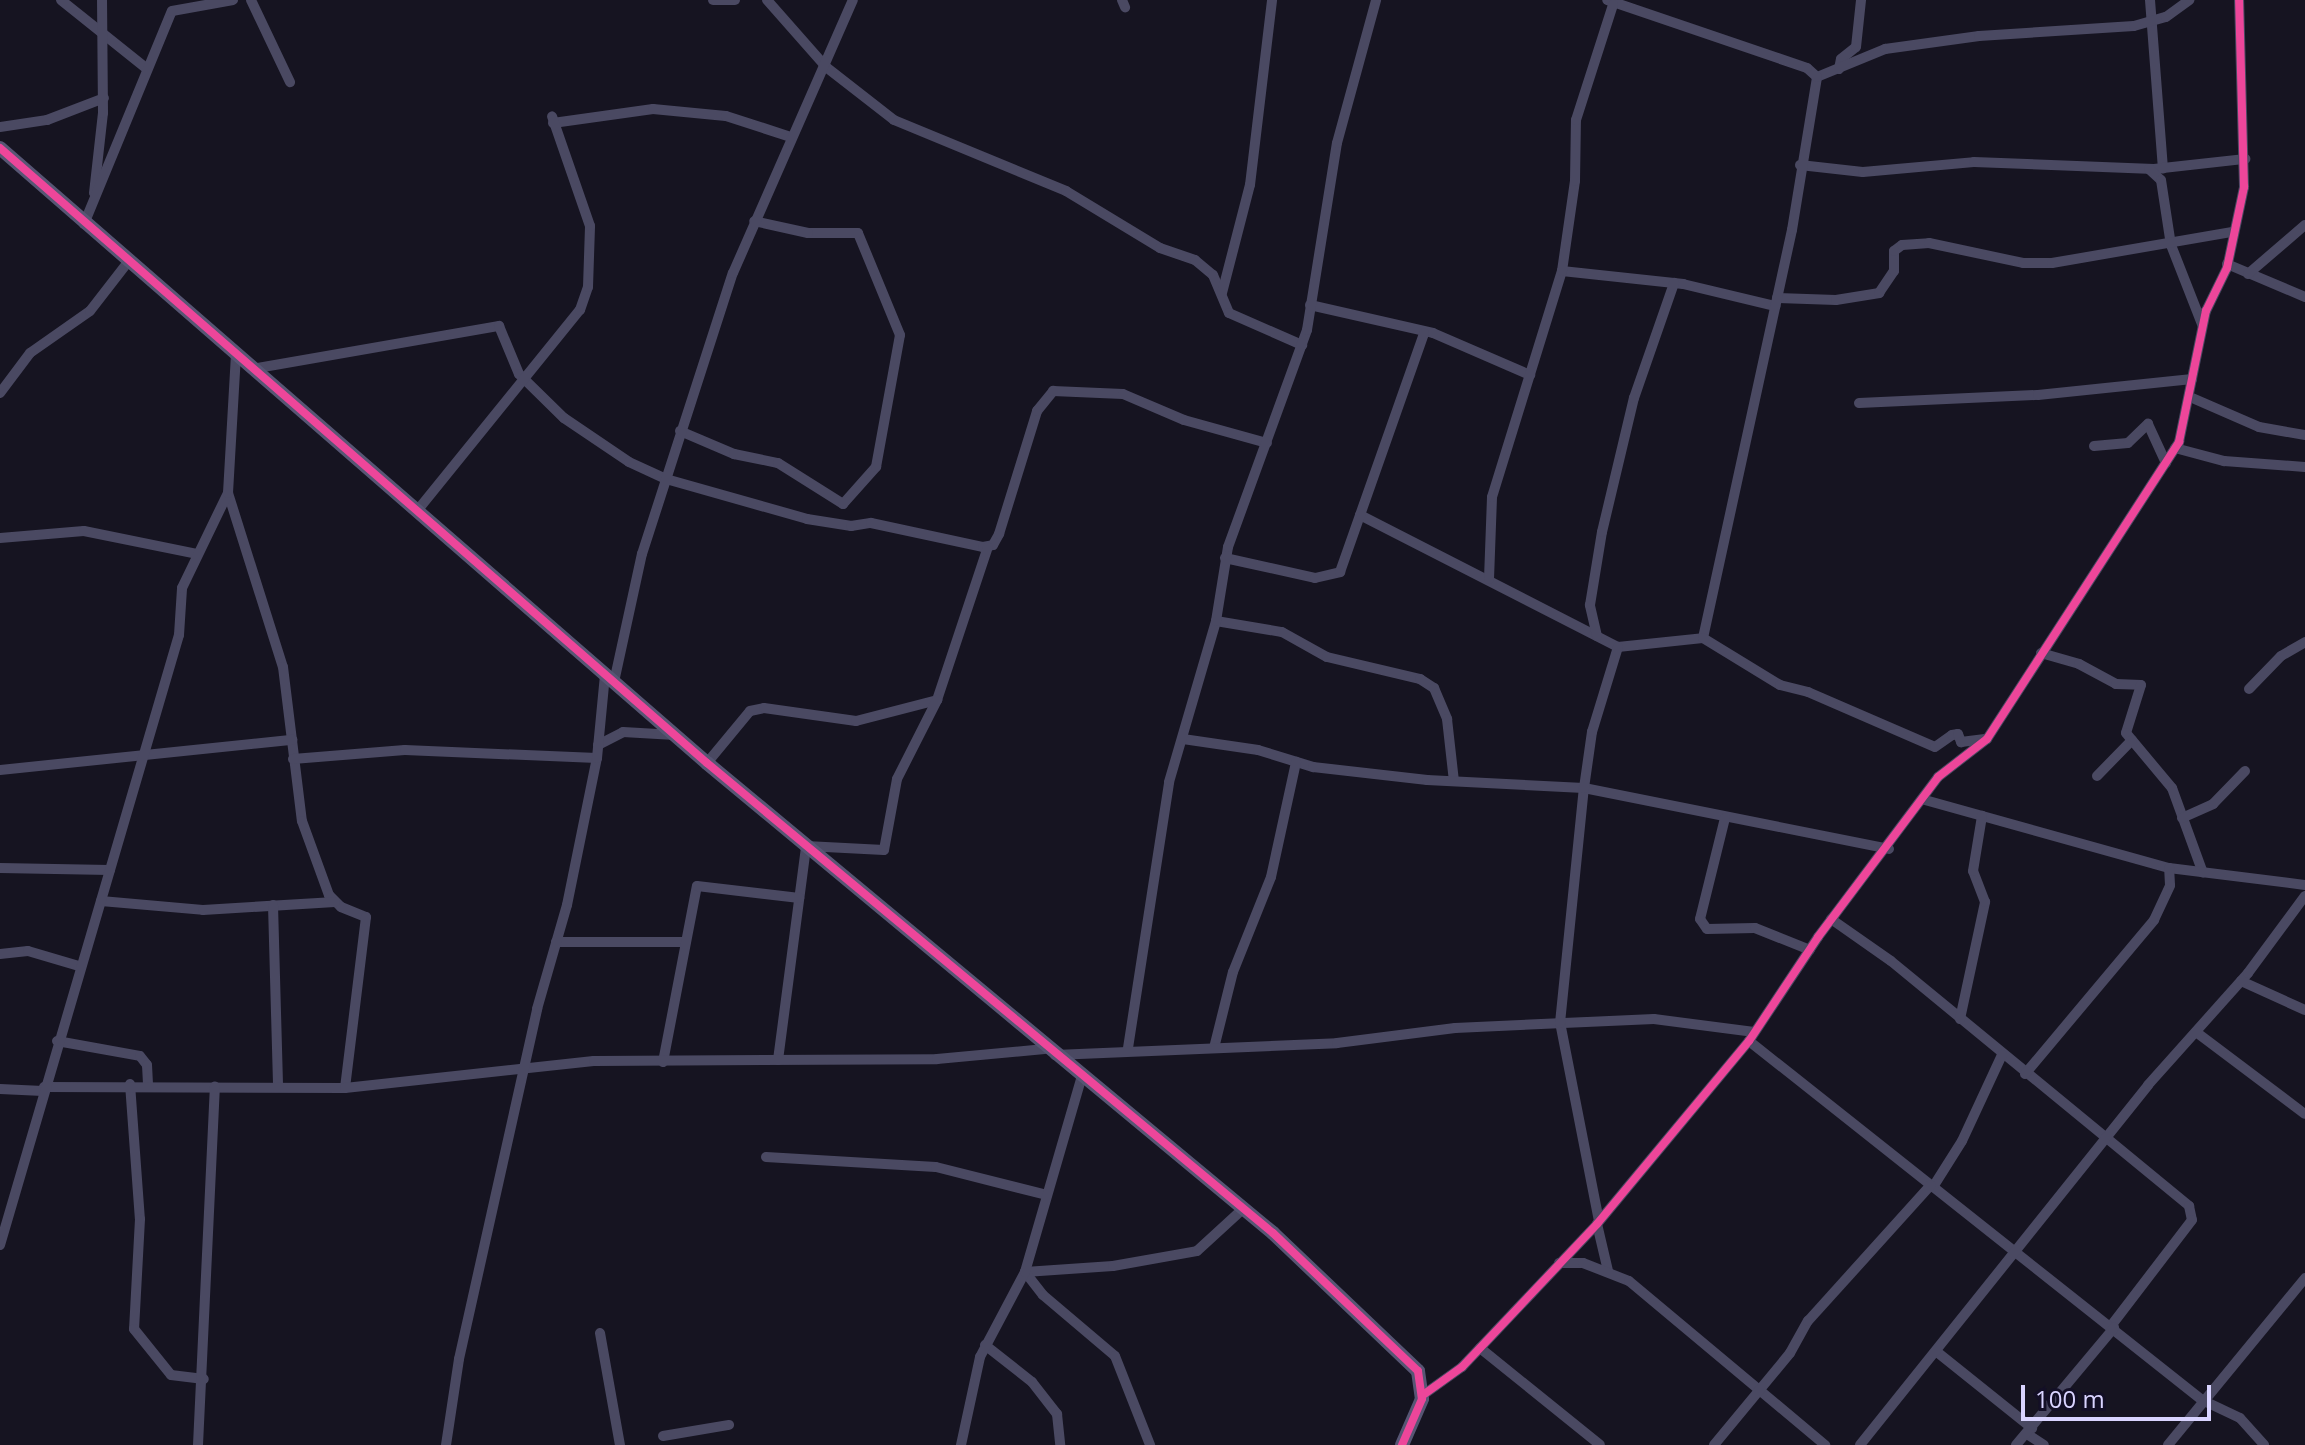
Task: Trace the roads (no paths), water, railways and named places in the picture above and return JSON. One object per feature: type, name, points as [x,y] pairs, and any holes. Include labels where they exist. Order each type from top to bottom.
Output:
[{"type":"street","points":[[61,0],[147,69]]},
{"type":"street","points":[[94,194],[104,98],[102,0]]},
{"type":"street","points":[[84,224],[172,11],[233,0]]},
{"type":"street","points":[[251,0],[290,82]]},
{"type":"street","points":[[713,0],[735,0]]},
{"type":"street","points":[[767,0],[826,67],[894,120],[1066,191],[1160,248],[1195,260],[1213,275],[1229,313],[1302,345]]},
{"type":"street","points":[[446,1445],[459,1359],[597,758],[610,678],[642,554],[680,431],[754,221],[826,67],[853,0]]},
{"type":"street","points":[[1220,297],[1250,185],[1272,0]]},
{"type":"street","points":[[1128,1048],[1169,782],[1216,621],[1225,558],[1302,345],[1337,143],[1376,0]]},
{"type":"street","points":[[1839,69],[1841,59],[1856,47],[1861,0]]},
{"type":"street","points":[[2150,0],[2163,168]]},
{"type":"street","points":[[1817,77],[1885,49],[2151,22],[2189,0]]},
{"type":"street","points":[[1402,1445],[1423,1395],[1480,1348],[1598,1222],[1752,1036],[1831,919],[1889,849],[1938,777],[1987,739],[2175,448],[2190,397],[2202,326],[2227,264],[2245,159],[2239,0]]},
{"type":"street","points":[[1489,579],[1492,497],[1562,271],[1575,181],[1576,120],[1610,3],[1807,68],[1817,77]]},
{"type":"street","points":[[1703,638],[1776,302],[1817,77]]},
{"type":"street","points":[[0,127],[47,120],[104,98]]},
{"type":"street","points":[[417,511],[526,381],[580,310],[591,255],[590,226],[552,119],[653,109],[726,116],[791,137]]},
{"type":"street","points":[[0,148],[707,763],[1049,1052],[1154,1129],[1244,1208],[1418,1371],[1423,1395]]},
{"type":"street","points":[[1800,165],[1863,172],[2020,162],[2163,168],[2245,159]]},
{"type":"street","points":[[2149,167],[2161,180],[2171,245],[2202,326]]},
{"type":"street","points":[[680,431],[734,454],[778,463],[843,504],[876,467],[900,335],[858,233],[808,233],[754,221]]},
{"type":"street","points":[[2248,274],[2305,225]]},
{"type":"street","points":[[1562,271],[1674,283],[1776,302],[1836,300],[1879,293],[1894,271],[1894,251],[1902,245],[1942,244],[2023,263],[2052,263],[2171,245],[2232,232]]},
{"type":"street","points":[[0,393],[30,353],[90,311],[128,262]]},
{"type":"street","points":[[2227,264],[2305,297]]},
{"type":"street","points":[[1597,636],[1590,605],[1600,543],[1634,398],[1674,283]]},
{"type":"street","points":[[1310,305],[1424,333],[1507,361],[1530,375]]},
{"type":"street","points":[[252,369],[499,326],[526,381],[564,418],[607,449],[666,479],[807,519],[851,526],[871,523],[988,547]]},
{"type":"street","points":[[1225,558],[1293,574],[1332,577],[1346,560],[1395,403],[1424,333]]},
{"type":"street","points":[[236,355],[228,493],[283,667],[302,821],[335,902]]},
{"type":"street","points":[[1859,403],[2038,395],[2192,379]]},
{"type":"street","points":[[806,846],[884,850],[897,779],[937,700],[988,547],[1009,509],[1037,411],[1053,391],[1123,394],[1184,420],[1267,443]]},
{"type":"street","points":[[2190,397],[2259,427],[2305,435]]},
{"type":"street","points":[[2094,446],[2128,443],[2148,424],[2166,463]]},
{"type":"street","points":[[2175,448],[2224,461],[2305,467]]},
{"type":"street","points":[[0,1245],[79,966],[179,635],[182,588],[228,493]]},
{"type":"street","points":[[1360,515],[1618,647],[1703,638],[1780,685],[1808,692],[1935,747],[1958,734],[1961,742],[1987,739]]},
{"type":"street","points":[[0,538],[84,531],[197,554]]},
{"type":"street","points":[[1216,621],[1282,632],[1327,657],[1420,679],[1434,688],[1447,719],[1454,781]]},
{"type":"street","points":[[2249,689],[2281,656],[2305,642]]},
{"type":"street","points":[[1608,1271],[1560,1023],[1592,732],[1618,647]]},
{"type":"street","points":[[2041,653],[2079,664],[2116,684],[2141,685],[2126,733],[2172,788],[2203,873]]},
{"type":"street","points":[[707,763],[750,711],[856,721],[937,700]]},
{"type":"street","points":[[598,745],[623,732],[675,735]]},
{"type":"street","points":[[1183,739],[1258,750],[1296,762],[1454,781],[1584,788],[1889,849]]},
{"type":"street","points":[[0,770],[142,752],[292,740]]},
{"type":"street","points":[[2097,776],[2132,740]]},
{"type":"street","points":[[293,759],[405,750],[597,758]]},
{"type":"street","points":[[1214,1048],[1233,972],[1271,877],[1296,762]]},
{"type":"street","points":[[2182,818],[2213,804],[2245,771]]},
{"type":"street","points":[[1925,800],[2169,868],[2305,885]]},
{"type":"street","points":[[1960,1019],[1985,902],[1973,871],[1982,816]]},
{"type":"street","points":[[1725,818],[1700,919],[1707,929],[1755,928],[1810,950]]},
{"type":"street","points":[[778,1060],[806,846]]},
{"type":"street","points":[[0,868],[110,870]]},
{"type":"street","points":[[2025,1074],[2154,920],[2170,885],[2169,868]]},
{"type":"street","points":[[663,1062],[697,886],[799,898]]},
{"type":"street","points":[[1860,1445],[2109,1139],[2148,1085],[2241,981],[2305,896]]},
{"type":"street","points":[[101,901],[203,910],[335,902],[362,912],[367,926],[345,1088]]},
{"type":"street","points":[[273,905],[278,1087]]},
{"type":"street","points":[[1831,919],[2109,1139],[2193,1214],[2112,1327],[2016,1445]]},
{"type":"street","points":[[556,942],[684,942]]},
{"type":"street","points":[[0,954],[28,951],[79,966]]},
{"type":"street","points":[[2241,981],[2305,1010]]},
{"type":"street","points":[[0,1089],[130,1084],[345,1088],[527,1066],[937,1059],[1128,1048],[1214,1048],[1654,1019],[1752,1036],[1932,1186],[2202,1400],[2240,1418],[2261,1444]]},
{"type":"street","points":[[2196,1032],[2305,1114]]},
{"type":"street","points":[[57,1041],[140,1056],[147,1065],[148,1085]]},
{"type":"street","points":[[1714,1445],[1755,1390],[1790,1353],[1808,1321],[1932,1186],[1962,1141],[2002,1055]]},
{"type":"street","points":[[961,1445],[985,1345],[1025,1272],[1082,1076]]},
{"type":"street","points":[[130,1084],[140,1206],[134,1329],[163,1369],[204,1379]]},
{"type":"street","points":[[198,1445],[204,1379],[215,1086]]},
{"type":"street","points":[[766,1157],[936,1167],[1047,1195]]},
{"type":"street","points":[[1025,1272],[1128,1264],[1197,1251],[1244,1208]]},
{"type":"street","points":[[1559,1263],[1583,1263],[1629,1281],[1755,1390],[1825,1445]]},
{"type":"street","points":[[1025,1272],[1043,1295],[1115,1356],[1150,1445]]},
{"type":"street","points":[[2168,1445],[2202,1400],[2302,1286]]},
{"type":"street","points":[[600,1333],[620,1445]]},
{"type":"street","points":[[985,1345],[1032,1382],[1057,1414],[1060,1445]]},
{"type":"street","points":[[1480,1348],[1600,1445]]},
{"type":"street","points":[[1937,1352],[2044,1445]]},
{"type":"street","points":[[663,1436],[729,1425]]}]
